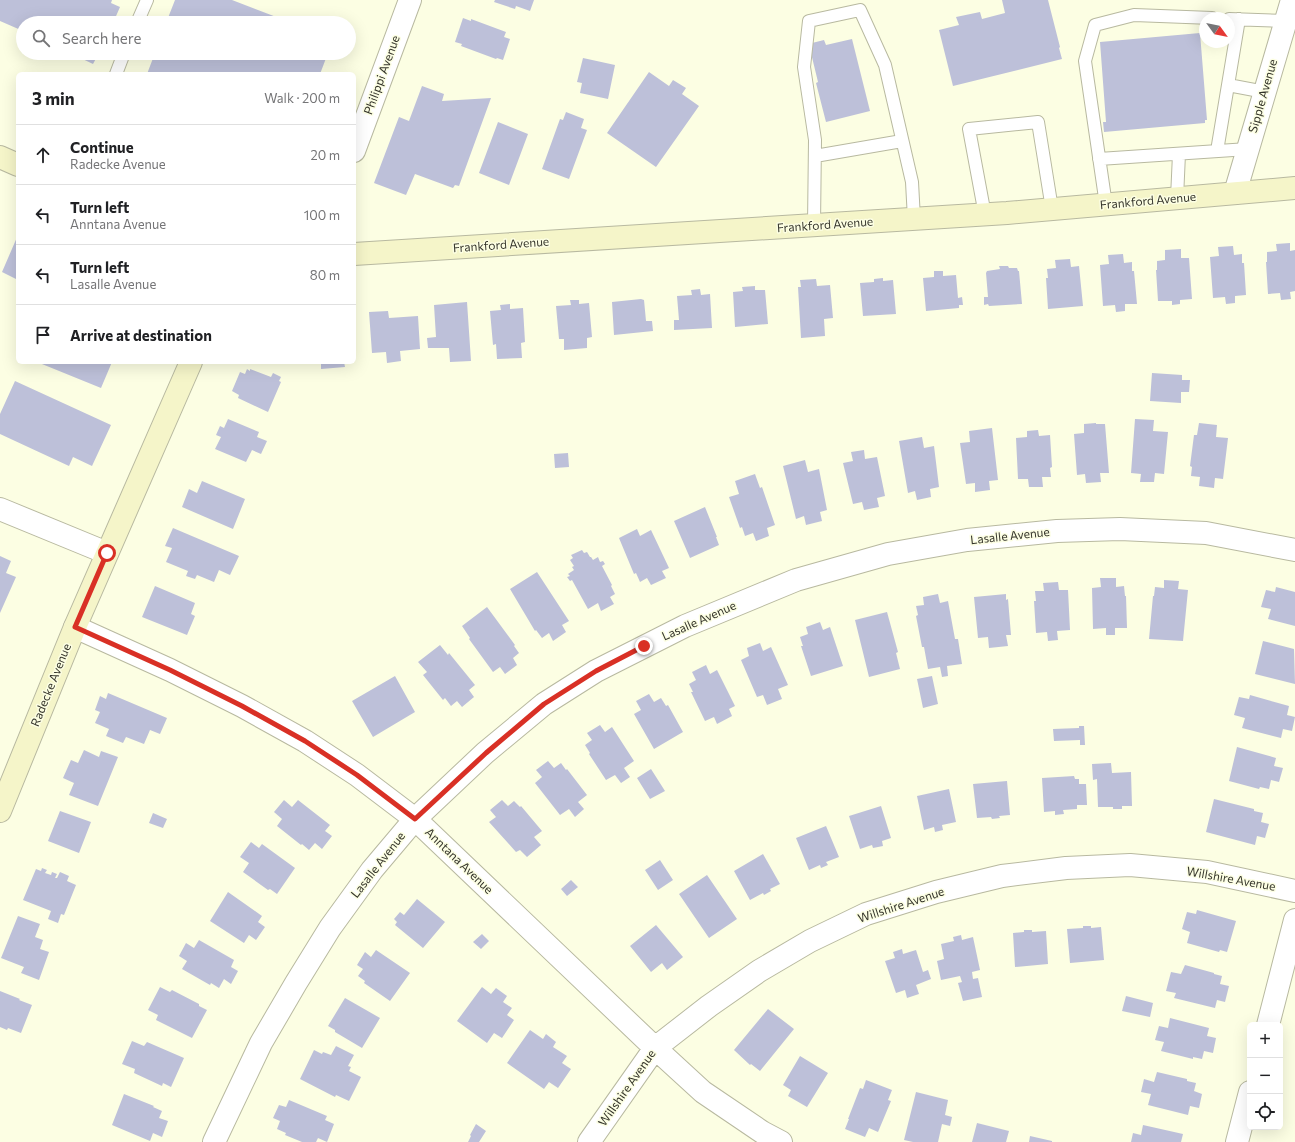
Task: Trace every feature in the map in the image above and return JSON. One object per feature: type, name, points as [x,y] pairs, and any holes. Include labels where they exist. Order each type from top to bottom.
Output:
[{"type":"street","name":"Philippi Avenue","points":[[356,146],[410,0]]},
{"type":"street","name":"Sipple Avenue","points":[[1235,193],[1292,0]]},
{"type":"street","points":[[0,157],[16,164]]},
{"type":"street","name":"Frankford Avenue","points":[[356,254],[985,215],[1295,188]]},
{"type":"street","name":"Radecke Avenue","points":[[0,811],[75,627],[190,364]]},
{"type":"street","points":[[0,509],[107,553]]},
{"type":"street","name":"Lasalle Avenue","points":[[214,1142],[261,1043],[330,928],[372,870],[415,819],[486,753],[544,704],[596,671],[684,626],[796,580],[888,554],[967,540],[1057,531],[1120,529],[1206,534],[1295,550]]},
{"type":"street","name":"Anntana Avenue","points":[[75,627],[170,670],[242,706],[305,741],[357,775],[415,819],[654,1048],[703,1092],[762,1132],[780,1142]]},
{"type":"street","name":"Willshire Avenue","points":[[589,1142],[654,1048],[709,1006],[759,972],[810,941],[866,914],[943,891],[1002,876],[1066,868],[1130,865],[1207,872],[1295,891]]},
{"type":"street","points":[[1269,1022],[1295,920]]},
{"type":"street","points":[[1237,1142],[1249,1094]]},
{"type":"lane","points":[[140,16],[147,0]]},
{"type":"lane","points":[[814,226],[815,140],[804,67],[809,21],[860,10],[885,66],[912,182],[914,219]]},
{"type":"lane","points":[[1106,205],[1085,61],[1095,25],[1134,15],[1199,18]]},
{"type":"lane","points":[[1235,19],[1286,20]]},
{"type":"lane","points":[[1217,151],[1228,85],[1231,48]]},
{"type":"lane","points":[[117,72],[121,60]]},
{"type":"lane","points":[[1228,85],[1265,92]]},
{"type":"lane","points":[[985,215],[969,129],[1038,122],[1052,209]]},
{"type":"lane","points":[[815,156],[902,140]]},
{"type":"lane","points":[[1100,159],[1248,149]]},
{"type":"lane","points":[[1177,198],[1180,154]]},
{"type":"building","points":[[0,0],[112,0],[111,3],[120,7],[116,16],[16,16],[16,28],[0,21]]},
{"type":"building","points":[[175,0],[232,0],[274,16],[169,16]]},
{"type":"building","points":[[495,0],[534,0],[530,11],[516,6],[515,9],[494,2]]},
{"type":"building","points":[[1002,0],[1048,0],[1062,59],[953,86],[939,30],[959,25],[956,17],[980,12],[982,19],[1005,13]]},
{"type":"building","points":[[463,18],[471,21],[471,19],[506,32],[504,37],[510,39],[503,60],[496,59],[461,46],[462,44],[455,42]]},
{"type":"building","points":[[1199,33],[1199,48],[1201,48],[1207,120],[1205,120],[1205,123],[1104,132],[1103,122],[1106,122],[1100,42]]},
{"type":"building","points":[[852,39],[870,111],[826,122],[816,83],[818,82],[810,49],[813,49],[812,43],[824,40],[826,45]]},
{"type":"building","points":[[583,58],[615,65],[608,99],[580,93],[582,83],[577,82]]},
{"type":"building","points":[[85,60],[95,60],[93,64]]},
{"type":"building","points":[[152,60],[325,60],[321,72],[148,72]]},
{"type":"building","points":[[649,72],[669,86],[673,80],[686,88],[682,94],[699,106],[656,167],[607,133]]},
{"type":"building","points":[[422,86],[444,94],[442,101],[491,98],[459,186],[455,185],[453,188],[415,174],[406,195],[374,183],[399,117],[409,121]]},
{"type":"building","points":[[566,112],[584,119],[581,128],[587,130],[569,179],[542,169],[560,119],[563,120]]},
{"type":"building","points":[[498,122],[528,134],[509,185],[479,173]]},
{"type":"building","points":[[16,240],[16,279],[2,272]]},
{"type":"building","points":[[1290,243],[1290,251],[1295,250],[1295,291],[1290,292],[1291,299],[1281,300],[1280,293],[1268,294],[1266,262],[1267,252],[1277,251],[1276,244]]},
{"type":"building","points":[[1233,246],[1234,255],[1242,254],[1246,295],[1235,296],[1235,303],[1226,304],[1225,297],[1213,298],[1210,257],[1219,256],[1218,247]]},
{"type":"building","points":[[1181,249],[1181,258],[1189,258],[1192,299],[1180,300],[1180,304],[1172,305],[1172,301],[1158,301],[1156,270],[1157,261],[1165,260],[1165,250]]},
{"type":"building","points":[[1123,254],[1124,263],[1132,262],[1137,304],[1125,304],[1125,311],[1116,312],[1115,305],[1103,306],[1100,265],[1109,264],[1108,255]]},
{"type":"building","points":[[1070,259],[1071,267],[1079,266],[1083,306],[1048,309],[1046,278],[1048,278],[1047,269],[1056,268],[1055,260]]},
{"type":"building","points":[[999,266],[1017,268],[1019,271],[1022,304],[984,305],[984,297],[988,297],[986,273],[987,271],[1000,269]]},
{"type":"building","points":[[934,271],[943,271],[943,276],[956,275],[958,298],[962,297],[963,305],[959,305],[959,308],[926,311],[923,278],[934,277]]},
{"type":"building","points":[[883,278],[883,281],[893,280],[896,314],[863,316],[860,283],[874,282],[874,279]]},
{"type":"building","points":[[816,279],[817,286],[830,285],[833,318],[824,319],[825,336],[801,338],[798,287],[801,287],[800,280]]},
{"type":"building","points":[[755,286],[755,290],[765,290],[768,324],[735,327],[733,292],[743,291],[742,287]]},
{"type":"building","points":[[700,289],[701,295],[710,294],[712,328],[674,330],[674,320],[679,320],[677,296],[692,295],[691,290]]},
{"type":"building","points":[[570,300],[579,300],[579,304],[589,303],[592,337],[587,338],[587,348],[564,350],[564,339],[559,339],[556,306],[571,305]]},
{"type":"building","points":[[644,300],[646,321],[652,321],[653,331],[614,335],[612,302]]},
{"type":"building","points":[[467,302],[471,361],[450,362],[449,348],[428,348],[427,338],[436,337],[434,305]]},
{"type":"building","points":[[510,304],[510,309],[523,308],[525,342],[521,343],[522,358],[497,359],[496,344],[493,345],[490,311],[501,310],[500,305]]},
{"type":"building","points":[[388,311],[389,318],[418,316],[420,349],[400,351],[401,361],[387,363],[386,352],[372,353],[369,312]]},
{"type":"building","points":[[42,364],[111,364],[101,388]]},
{"type":"building","points":[[321,364],[344,364],[345,367],[321,369]]},
{"type":"building","points":[[247,369],[271,377],[273,373],[281,377],[279,381],[281,382],[268,412],[238,398],[239,395],[232,391],[240,372],[245,374]]},
{"type":"building","points":[[1152,373],[1182,375],[1182,380],[1190,380],[1189,392],[1181,392],[1181,403],[1150,401]]},
{"type":"building","points":[[15,381],[111,425],[92,466],[73,457],[69,466],[0,434],[0,414]]},
{"type":"building","points":[[228,419],[259,432],[257,437],[267,441],[261,454],[252,450],[246,462],[215,449],[221,437],[216,435],[220,426],[224,428]]},
{"type":"building","points":[[1135,419],[1154,420],[1153,431],[1168,432],[1164,474],[1155,473],[1154,482],[1140,482],[1141,474],[1131,473]]},
{"type":"building","points":[[1199,423],[1217,425],[1216,437],[1228,438],[1223,479],[1215,478],[1214,488],[1199,486],[1200,477],[1191,476],[1192,467],[1190,466],[1194,435],[1197,435]]},
{"type":"building","points":[[1084,424],[1105,424],[1109,473],[1100,473],[1101,482],[1086,483],[1085,474],[1077,475],[1074,434],[1084,433]]},
{"type":"building","points":[[992,428],[998,480],[989,481],[990,490],[975,492],[975,483],[966,484],[960,443],[970,442],[969,431]]},
{"type":"building","points":[[1038,430],[1039,436],[1050,435],[1052,467],[1050,468],[1051,477],[1042,477],[1043,487],[1029,487],[1028,479],[1018,479],[1016,438],[1027,437],[1027,431]]},
{"type":"building","points":[[922,437],[924,448],[934,446],[939,487],[930,489],[931,497],[917,500],[915,491],[908,493],[899,441]]},
{"type":"building","points":[[864,450],[865,459],[877,457],[885,496],[877,498],[879,507],[864,510],[862,502],[853,504],[843,463],[853,461],[851,452]]},
{"type":"building","points":[[568,453],[569,467],[555,468],[554,454]]},
{"type":"building","points":[[805,460],[808,472],[819,469],[827,510],[820,512],[822,521],[806,525],[804,516],[796,519],[783,466]]},
{"type":"building","points":[[755,474],[760,488],[762,487],[775,525],[767,528],[769,536],[756,541],[753,533],[745,536],[742,527],[740,528],[729,497],[739,494],[735,481]]},
{"type":"building","points":[[202,481],[245,499],[233,529],[182,507],[189,489],[197,493]]},
{"type":"building","points":[[705,507],[719,545],[690,558],[674,521]]},
{"type":"building","points":[[173,528],[239,556],[230,575],[219,570],[214,582],[197,575],[195,579],[186,576],[188,571],[166,562],[172,548],[165,546]]},
{"type":"building","points":[[637,529],[640,536],[651,530],[669,568],[662,571],[666,578],[651,585],[647,578],[640,582],[636,573],[634,574],[619,538]]},
{"type":"building","points":[[582,550],[584,553],[587,552],[593,560],[598,557],[600,562],[603,561],[605,564],[602,566],[615,594],[610,597],[614,604],[601,611],[598,603],[588,609],[572,580],[570,581],[567,577],[570,576],[568,574],[574,570],[572,567],[574,566],[570,560],[573,558],[571,555]]},
{"type":"building","points":[[0,556],[11,561],[6,573],[16,577],[0,613]]},
{"type":"building","points":[[537,572],[569,621],[562,625],[566,632],[553,641],[549,633],[542,638],[536,630],[535,631],[510,589]]},
{"type":"building","points":[[1100,578],[1116,578],[1116,587],[1124,586],[1126,596],[1127,628],[1115,628],[1115,635],[1106,635],[1106,628],[1093,629],[1092,588],[1101,587]]},
{"type":"building","points":[[1164,580],[1179,581],[1178,589],[1188,590],[1183,641],[1149,639],[1155,587],[1164,588]]},
{"type":"building","points":[[1058,582],[1059,590],[1068,590],[1070,630],[1057,631],[1058,640],[1048,641],[1047,632],[1036,633],[1034,601],[1036,601],[1035,591],[1044,591],[1043,583]]},
{"type":"building","points":[[155,586],[195,603],[191,614],[195,616],[187,635],[142,617]]},
{"type":"building","points":[[1276,587],[1295,592],[1295,626],[1268,619],[1271,609],[1261,607],[1266,590],[1275,592]]},
{"type":"building","points":[[938,594],[940,603],[948,601],[955,639],[958,639],[962,664],[947,666],[948,676],[942,677],[940,667],[928,669],[916,616],[918,615],[916,606],[924,605],[923,597]]},
{"type":"building","points":[[1006,594],[1006,600],[1008,599],[1011,635],[1006,635],[1008,646],[989,648],[988,637],[978,638],[974,597]]},
{"type":"building","points":[[487,607],[515,645],[514,646],[519,653],[513,658],[517,665],[505,674],[500,667],[493,672],[469,639],[470,638],[462,626]]},
{"type":"building","points":[[887,612],[898,652],[896,653],[900,669],[869,677],[855,620]]},
{"type":"building","points":[[820,622],[823,630],[830,627],[843,666],[811,676],[801,646],[803,646],[800,637],[808,634],[806,627]]},
{"type":"building","points":[[1263,641],[1294,649],[1295,684],[1255,674]]},
{"type":"building","points":[[760,643],[763,651],[771,647],[788,685],[778,689],[782,699],[767,705],[763,695],[757,697],[741,660],[749,656],[747,648]]},
{"type":"building","points":[[440,645],[448,655],[449,653],[475,685],[469,690],[474,697],[462,707],[457,701],[451,706],[445,698],[443,700],[423,675],[427,672],[418,662]]},
{"type":"building","points":[[706,665],[710,674],[717,670],[735,706],[729,709],[732,716],[717,724],[714,717],[705,721],[691,692],[693,692],[689,684],[696,680],[692,672]]},
{"type":"building","points":[[395,676],[415,712],[373,737],[352,701]]},
{"type":"building","points":[[932,676],[938,704],[923,708],[917,679]]},
{"type":"building","points":[[108,693],[167,718],[160,734],[150,730],[144,744],[126,737],[123,743],[106,736],[109,729],[95,723],[100,712],[95,710],[100,696],[106,699]]},
{"type":"building","points":[[649,694],[654,702],[661,698],[666,706],[668,705],[683,732],[654,749],[634,714],[641,710],[636,701]]},
{"type":"building","points":[[1250,695],[1289,706],[1287,715],[1295,717],[1292,731],[1283,729],[1281,738],[1242,728],[1245,718],[1234,715],[1239,697],[1249,699]]},
{"type":"building","points":[[600,725],[605,732],[612,727],[634,761],[624,768],[630,777],[621,783],[615,775],[606,780],[589,754],[590,753],[585,745],[592,740],[587,733]]},
{"type":"building","points":[[1079,726],[1084,726],[1085,745],[1080,745],[1080,740],[1054,741],[1053,729],[1079,728]]},
{"type":"building","points":[[1237,747],[1276,758],[1274,766],[1283,768],[1279,782],[1271,780],[1269,789],[1260,787],[1259,789],[1229,781]]},
{"type":"building","points":[[84,750],[99,757],[101,751],[118,757],[98,806],[69,795],[74,783],[63,778],[71,760],[78,763]]},
{"type":"building","points":[[548,761],[554,768],[561,763],[587,795],[578,802],[584,809],[575,817],[569,809],[560,815],[535,783],[542,777],[536,770]]},
{"type":"building","points":[[1111,763],[1112,773],[1131,772],[1132,806],[1122,806],[1122,809],[1113,809],[1113,807],[1098,807],[1097,779],[1093,780],[1092,764]]},
{"type":"building","points":[[651,769],[665,791],[650,799],[637,778]]},
{"type":"building","points":[[1074,776],[1075,779],[1079,779],[1079,784],[1086,784],[1087,805],[1077,805],[1077,809],[1063,810],[1064,814],[1055,815],[1055,811],[1044,812],[1042,778]]},
{"type":"building","points":[[1007,781],[1010,815],[999,816],[1000,818],[992,819],[991,817],[977,818],[973,784]]},
{"type":"building","points":[[949,789],[956,822],[942,825],[943,830],[935,832],[934,827],[924,830],[917,796]]},
{"type":"building","points":[[1214,799],[1254,809],[1254,811],[1263,813],[1261,822],[1269,824],[1265,838],[1257,836],[1255,845],[1206,832]]},
{"type":"building","points":[[284,800],[292,807],[298,800],[330,825],[325,831],[332,836],[322,849],[315,843],[309,850],[277,826],[282,819],[274,812]]},
{"type":"building","points":[[502,800],[508,806],[514,801],[520,807],[521,806],[542,831],[534,837],[541,845],[527,857],[520,850],[516,852],[489,822],[496,817],[490,810]]},
{"type":"building","points":[[881,806],[891,838],[882,841],[883,846],[873,848],[872,845],[860,849],[849,816]]},
{"type":"building","points":[[60,811],[91,822],[79,853],[48,841]]},
{"type":"building","points":[[153,813],[167,819],[163,828],[149,823]]},
{"type":"building","points":[[826,826],[839,857],[826,862],[828,865],[821,868],[820,865],[809,870],[796,838]]},
{"type":"building","points":[[251,842],[259,848],[262,844],[295,868],[277,894],[270,889],[268,890],[243,872],[249,863],[240,857]]},
{"type":"building","points":[[763,854],[780,884],[770,889],[771,891],[764,895],[763,893],[750,900],[734,871]]},
{"type":"building","points":[[660,860],[673,880],[658,890],[645,870]]},
{"type":"building","points":[[42,868],[47,870],[45,873],[51,875],[52,872],[57,874],[55,878],[57,878],[60,872],[69,876],[67,881],[76,885],[64,915],[61,914],[58,923],[48,919],[51,911],[23,900],[36,869],[41,871]]},
{"type":"building","points":[[707,875],[737,919],[709,938],[679,894]]},
{"type":"building","points":[[571,880],[578,887],[567,896],[561,889]]},
{"type":"building","points":[[228,892],[262,916],[258,922],[265,927],[256,940],[249,935],[244,943],[210,921]]},
{"type":"building","points":[[417,899],[445,922],[423,948],[395,925],[397,922],[394,919],[400,912],[404,915]]},
{"type":"building","points":[[1197,910],[1236,921],[1227,952],[1220,950],[1219,952],[1187,943],[1190,932],[1182,929],[1187,912],[1196,914]]},
{"type":"building","points":[[18,916],[40,924],[35,937],[43,940],[40,949],[49,952],[39,980],[21,973],[24,967],[1,958]]},
{"type":"building","points":[[656,925],[683,957],[667,970],[662,963],[651,972],[630,946]]},
{"type":"building","points":[[1083,926],[1091,926],[1091,928],[1101,927],[1104,960],[1070,963],[1067,929],[1083,928]]},
{"type":"building","points":[[1024,930],[1032,930],[1032,932],[1046,931],[1048,964],[1015,967],[1013,933],[1024,932]]},
{"type":"building","points":[[482,934],[489,941],[481,949],[473,942]]},
{"type":"building","points":[[961,935],[962,940],[973,937],[980,970],[972,972],[973,979],[978,978],[982,997],[963,1001],[958,983],[962,982],[960,976],[941,980],[937,961],[944,959],[941,944],[954,941],[953,937]]},
{"type":"building","points":[[199,940],[234,960],[231,967],[238,971],[231,984],[224,979],[219,988],[211,983],[210,985],[182,969],[187,961],[179,956],[186,943],[194,948]]},
{"type":"building","points":[[902,949],[903,954],[916,950],[923,972],[928,970],[931,979],[916,985],[919,994],[907,998],[905,990],[896,993],[885,961],[895,958],[893,952]]},
{"type":"building","points":[[376,950],[410,973],[390,1001],[364,983],[365,981],[358,976],[363,969],[357,965],[365,952],[371,957]]},
{"type":"building","points":[[1185,965],[1222,976],[1220,984],[1229,986],[1225,1002],[1217,1000],[1215,1008],[1174,998],[1176,993],[1166,991],[1171,972],[1181,974]]},
{"type":"building","points":[[160,987],[170,992],[172,990],[199,1004],[199,1006],[207,1010],[192,1038],[156,1020],[158,1015],[148,1010]]},
{"type":"building","points":[[482,987],[491,994],[496,988],[507,996],[503,1002],[512,1008],[507,1015],[514,1020],[502,1038],[494,1033],[487,1043],[457,1021]]},
{"type":"building","points":[[0,991],[32,1005],[21,1033],[8,1028],[7,1030],[0,1027]]},
{"type":"building","points":[[1126,996],[1153,1003],[1150,1017],[1122,1011]]},
{"type":"building","points":[[345,998],[380,1018],[362,1048],[335,1032],[335,1030],[328,1026]]},
{"type":"building","points":[[768,1009],[794,1029],[760,1071],[751,1064],[750,1065],[734,1050]]},
{"type":"building","points":[[1170,1018],[1209,1028],[1207,1036],[1216,1038],[1213,1053],[1204,1051],[1202,1059],[1193,1057],[1193,1059],[1161,1051],[1164,1042],[1155,1040],[1159,1026],[1168,1028]]},
{"type":"building","points":[[530,1030],[543,1039],[546,1034],[556,1042],[553,1047],[567,1056],[562,1063],[571,1069],[558,1088],[549,1082],[544,1089],[507,1063]]},
{"type":"building","points":[[132,1041],[144,1046],[147,1042],[184,1058],[171,1087],[163,1083],[162,1086],[134,1073],[135,1069],[122,1064]]},
{"type":"building","points":[[336,1046],[354,1055],[348,1066],[351,1067],[349,1071],[361,1077],[349,1101],[336,1095],[335,1097],[300,1079],[314,1050],[322,1054],[323,1052],[331,1055]]},
{"type":"building","points":[[800,1056],[828,1073],[807,1107],[788,1096],[791,1090],[783,1085]]},
{"type":"building","points":[[1157,1072],[1187,1079],[1187,1081],[1196,1083],[1194,1091],[1202,1094],[1199,1108],[1190,1106],[1188,1115],[1148,1105],[1151,1094],[1141,1092],[1144,1079],[1154,1082]]},
{"type":"building","points":[[866,1080],[892,1090],[888,1100],[891,1101],[878,1132],[869,1128],[865,1137],[845,1129],[860,1088],[863,1089]]},
{"type":"building","points":[[916,1092],[948,1100],[945,1115],[952,1117],[950,1126],[942,1124],[938,1142],[913,1142],[904,1140]]},
{"type":"building","points":[[124,1094],[154,1106],[153,1107],[162,1111],[159,1118],[168,1121],[162,1137],[153,1133],[150,1141],[112,1125]]},
{"type":"building","points":[[289,1100],[327,1116],[325,1120],[334,1124],[327,1142],[318,1138],[316,1142],[302,1142],[285,1135],[286,1133],[277,1129],[280,1121],[273,1118],[279,1105],[286,1107]]},
{"type":"building","points":[[977,1123],[1009,1131],[1006,1142],[972,1142]]},
{"type":"building","points":[[476,1124],[486,1131],[479,1142],[468,1142],[471,1136],[470,1135]]},
{"type":"building","points":[[1143,1125],[1183,1134],[1181,1142],[1131,1142],[1133,1133],[1141,1135]]},
{"type":"building","points":[[1030,1136],[1052,1141],[1052,1142],[1029,1142]]},
{"type":"route","points":[[107,553],[75,627],[170,670],[242,706],[305,741],[357,775],[415,819],[486,753],[544,704],[596,671],[644,646]]}]
